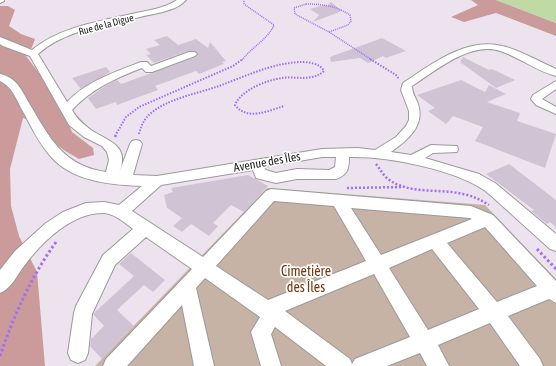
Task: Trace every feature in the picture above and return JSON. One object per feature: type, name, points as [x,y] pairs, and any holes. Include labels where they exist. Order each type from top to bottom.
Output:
[{"type":"street","name":"Rue de la Digue","points":[[33,54],[43,44],[60,36],[169,7],[182,0]]},
{"type":"street","points":[[0,40],[6,44],[33,54],[48,77],[73,122],[88,134],[106,143],[111,148],[116,160],[111,178]]},
{"type":"street","points":[[378,154],[402,139],[412,128],[415,110],[406,89],[409,84],[444,61],[468,50],[482,46],[501,48],[556,73]]},
{"type":"street","points":[[66,110],[76,99],[108,78],[144,64],[149,70],[192,54]]},
{"type":"street","name":"Avenue des Îles","points":[[0,76],[13,84],[44,138],[59,157],[79,170],[125,180],[157,181],[322,153],[343,152],[378,154],[412,159],[474,178],[490,187],[556,244]]},
{"type":"street","points":[[556,84],[536,99],[540,103],[556,111]]},
{"type":"street","points":[[125,180],[136,144]]},
{"type":"street","points":[[412,159],[431,149],[452,149]]},
{"type":"street","points":[[259,170],[261,174],[276,178],[297,174],[333,175],[342,169],[343,152]]},
{"type":"street","points":[[121,212],[157,181]]},
{"type":"street","points":[[341,194],[377,264],[440,366]]},
{"type":"street","points":[[113,366],[187,286],[200,265],[271,195],[341,194],[471,212],[488,219],[554,292],[494,313],[362,366]]},
{"type":"street","points":[[0,285],[15,263],[40,237],[68,218],[84,210],[108,207],[121,212],[200,265],[269,312],[343,366]]},
{"type":"street","points":[[271,366],[261,332],[269,312],[377,264],[488,219]]},
{"type":"street","points":[[78,353],[83,312],[110,260],[145,228]]},
{"type":"street","points":[[435,241],[494,313],[533,366]]},
{"type":"street","points":[[187,286],[204,366]]},
{"type":"path","points":[[111,148],[121,122],[133,110],[233,66],[240,62],[251,49],[270,34],[274,25],[244,4],[244,0]]},
{"type":"path","points":[[329,32],[348,25],[351,21],[350,15],[327,4],[317,2],[300,3],[294,8],[295,14],[329,32],[396,75],[406,89]]},
{"type":"path","points":[[136,144],[142,122],[145,118],[158,108],[172,102],[277,66],[300,62],[313,63],[322,67],[324,71],[318,76],[282,78],[259,86],[242,95],[237,100],[235,106],[239,111],[252,114],[284,106]]},
{"type":"path","points":[[341,194],[404,187]]},
{"type":"path","points":[[0,356],[27,288],[58,240]]},
{"type":"shaded area","points":[[471,0],[496,0],[556,23],[556,36],[496,13],[464,22],[451,17],[478,5]]},
{"type":"shaded area","points":[[496,0],[556,0],[556,23],[548,20]]},
{"type":"shaded area","points":[[0,6],[8,6],[15,10],[9,26],[21,34],[35,39],[26,56],[51,89],[59,109],[67,120],[72,132],[93,148],[94,155],[79,159],[57,144],[49,136],[42,123],[23,118],[10,169],[11,206],[19,236],[37,272],[45,366],[0,366]]},
{"type":"green space","name":"Cimetière des Îles","points":[[267,188],[485,205],[556,279],[556,366],[95,366]]},
{"type":"building","points":[[331,2],[342,11],[313,22],[319,15],[310,9],[324,5],[327,6]]},
{"type":"building","points":[[167,36],[178,45],[196,39],[208,48],[210,42],[226,61],[222,62],[224,64],[199,74],[196,71],[155,86],[158,90],[117,105],[116,102],[96,109],[88,98],[105,86],[117,80],[121,84],[198,55],[196,51],[188,51],[154,63],[146,55],[151,54],[146,49],[160,45],[154,40]]},
{"type":"building","points":[[382,38],[406,51],[386,58],[383,56],[368,63],[360,58],[331,62],[330,57]]},
{"type":"building","points":[[463,57],[489,70],[492,69],[515,80],[496,88],[460,62]]},
{"type":"building","points":[[106,67],[110,72],[81,89],[72,78]]},
{"type":"building","points":[[461,80],[485,92],[489,85],[506,94],[487,102],[520,113],[517,121],[556,134],[545,168],[475,141],[483,127],[453,116],[446,124],[428,111],[435,108],[417,95]]},
{"type":"building","points":[[509,164],[556,200],[556,227],[550,222],[547,224],[531,211],[534,210],[486,174]]},
{"type":"building","points":[[248,175],[268,186],[244,212],[231,205],[213,223],[218,226],[209,236],[191,224],[182,232],[173,226],[182,218],[167,208],[164,195],[173,192],[171,188]]},
{"type":"building","points":[[131,253],[165,280],[153,292],[144,285],[117,310],[134,326],[102,359],[90,346],[91,339],[104,326],[93,314],[134,276],[119,264]]}]
